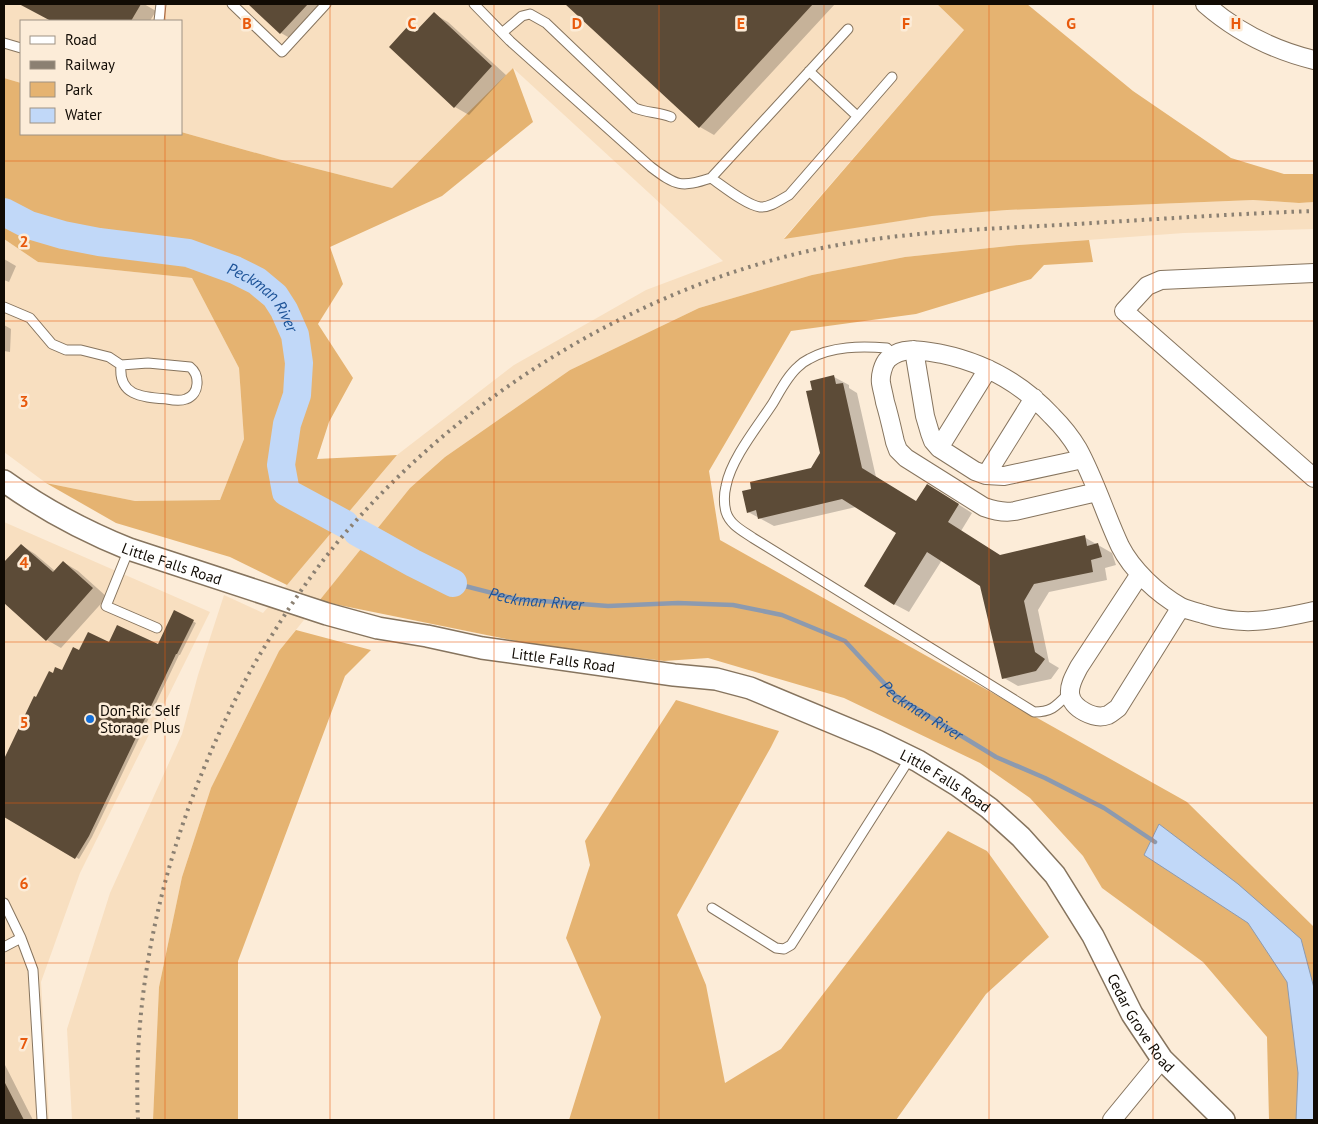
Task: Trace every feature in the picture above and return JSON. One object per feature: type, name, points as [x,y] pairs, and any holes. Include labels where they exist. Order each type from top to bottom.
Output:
[{"type":"street","points":[[1205,4],[1253,38],[1273,47],[1314,60]]},
{"type":"street","points":[[1314,273],[1161,280],[1147,286],[1124,311],[1314,478]]},
{"type":"street","points":[[914,350],[930,433],[939,448],[975,471],[986,475],[1004,476],[1082,458]]},
{"type":"street","points":[[1097,492],[1006,513],[984,507],[906,458],[898,450],[881,382],[886,361],[901,351],[914,350],[954,356],[988,369],[1012,382],[1034,398],[1058,422],[1073,441],[1082,458],[1097,492],[1121,547],[1131,563],[1161,593],[1182,607],[1206,615],[1240,622],[1266,621],[1314,612]]},
{"type":"street","points":[[939,448],[988,369]]},
{"type":"street","points":[[986,475],[1034,398]]},
{"type":"street","name":"Little Falls Road","points":[[4,481],[54,514],[129,549],[327,614],[378,628],[482,648],[674,675],[716,679],[750,688],[877,741],[957,785],[989,808],[1021,837],[1055,875],[1077,911]]},
{"type":"street","points":[[1140,574],[1073,679],[1070,692],[1071,697],[1079,708],[1092,715],[1107,716],[1113,712],[1126,697],[1182,607]]},
{"type":"street","name":"Cedar Grove Road","points":[[1077,911],[1132,1014],[1162,1059],[1224,1120]]},
{"type":"street","points":[[1112,1120],[1162,1059]]},
{"type":"lane","points":[[159,20],[161,4]]},
{"type":"lane","points":[[232,4],[282,52],[326,4]]},
{"type":"lane","points":[[474,4],[502,33],[651,167],[668,180],[681,184],[697,183],[711,178],[848,29]]},
{"type":"lane","points":[[502,33],[522,16],[530,14],[546,23],[635,108],[662,113],[671,117]]},
{"type":"lane","points":[[4,43],[20,48]]},
{"type":"lane","points":[[809,72],[857,116]]},
{"type":"lane","points":[[711,178],[748,202],[760,207],[774,204],[789,195],[892,77]]},
{"type":"lane","points":[[4,307],[30,318],[52,344],[66,350],[82,350],[110,356],[121,365],[148,363],[190,367],[197,376],[197,385],[194,394],[186,400],[142,396],[131,392],[124,386],[120,374],[121,365]]},
{"type":"lane","points":[[893,355],[886,348],[846,348],[824,352],[798,366],[788,378],[732,468],[725,493],[726,511],[729,518],[753,538],[1034,712],[1053,709],[1070,692]]},
{"type":"lane","points":[[129,549],[106,606],[157,628]]},
{"type":"lane","points":[[712,908],[776,948],[784,949],[791,944],[910,758]]},
{"type":"lane","points":[[4,903],[21,938],[33,970],[42,1120]]},
{"type":"lane","points":[[4,947],[21,938]]},
{"type":"shaded area","points":[[4,4],[937,4],[964,30],[784,238],[932,216],[1007,210],[1253,200],[1314,202],[1314,229],[1184,233],[1019,245],[905,257],[812,275],[699,308],[570,370],[445,457],[410,488],[279,651],[211,788],[182,877],[159,987],[153,1120],[72,1120],[67,1029],[110,893],[182,734],[198,675],[224,595],[263,613],[397,455],[514,365],[646,290],[723,261],[513,68],[392,188],[182,132],[182,20],[20,20],[20,83],[4,78]]},
{"type":"shaded area","points":[[4,239],[38,262],[192,278],[239,368],[244,439],[220,500],[135,501],[46,483],[4,452]]},
{"type":"shaded area","points":[[4,522],[210,612],[80,873],[41,982],[49,1120],[4,1120]]},
{"type":"green space","points":[[937,4],[1027,4],[1133,91],[1231,158],[1284,174],[1314,174],[1314,202],[1253,200],[1007,210],[932,216],[784,239],[964,30]]},
{"type":"green space","points":[[513,68],[533,122],[442,196],[330,247],[343,284],[318,324],[353,378],[329,422],[317,459],[397,455],[287,585],[230,557],[116,523],[46,483],[135,501],[220,500],[244,439],[239,368],[192,278],[38,262],[4,239],[4,78],[20,83],[20,135],[182,135],[182,132],[392,188]]},
{"type":"green space","points":[[1089,240],[1093,262],[1044,265],[1031,279],[916,314],[791,331],[709,471],[720,540],[1187,802],[1314,927],[1314,1120],[1269,1120],[1267,1037],[1203,962],[1102,888],[1083,856],[1030,798],[980,763],[844,698],[708,658],[664,661],[526,643],[319,601],[410,488],[445,457],[570,370],[699,308],[812,275],[905,257]]},
{"type":"green space","points":[[296,630],[371,650],[345,676],[238,961],[238,1120],[153,1120],[159,987],[182,877],[211,788],[279,651]]},
{"type":"green space","points":[[676,700],[779,731],[677,915],[706,985],[725,1083],[781,1049],[948,831],[987,851],[1049,937],[986,994],[896,1120],[569,1120],[601,1017],[566,938],[590,865],[585,841]]},
{"type":"water","points":[[1159,824],[1238,884],[1301,939],[1314,988],[1314,1120],[1296,1120],[1298,1073],[1287,982],[1248,923],[1144,855]]},
{"type":"building","points":[[19,4],[141,4],[132,20],[49,20]]},
{"type":"building","points":[[248,4],[308,4],[280,34]]},
{"type":"building","points":[[565,4],[813,4],[699,128]]},
{"type":"building","points":[[434,12],[492,66],[454,108],[389,47],[408,26],[415,32]]},
{"type":"building","points":[[834,375],[836,384],[843,383],[862,468],[916,501],[927,484],[959,504],[948,522],[1000,555],[1085,535],[1087,546],[1098,543],[1102,557],[1091,560],[1093,572],[1034,584],[1024,601],[1035,652],[1045,659],[1036,671],[1002,679],[980,586],[927,552],[894,605],[864,586],[896,533],[842,499],[758,519],[756,510],[747,513],[742,491],[751,489],[750,482],[811,468],[820,453],[806,391],[812,390],[810,381]]},
{"type":"building","points":[[21,544],[53,572],[63,561],[93,588],[46,641],[4,603],[4,562]]},
{"type":"building","points":[[174,610],[194,620],[89,836],[75,859],[4,817],[4,759],[34,696],[36,697],[49,671],[53,673],[55,667],[62,670],[73,647],[79,650],[88,632],[109,642],[117,625],[158,644]]},
{"type":"building","points":[[4,1081],[24,1120],[4,1120]]},
{"type":"waterway","name":"Peckman River","points":[[4,212],[29,225],[63,235],[99,242],[188,253],[235,270],[257,281],[275,296],[284,310],[295,335],[299,363],[297,395],[287,424],[281,465],[286,492],[345,524]]},
{"type":"waterway","name":"Peckman River","points":[[357,532],[453,583]]},
{"type":"waterway","name":"Peckman River","points":[[453,583],[516,599],[608,606],[678,603],[733,605],[782,615],[845,641],[896,696],[996,757],[1045,778],[1104,808],[1155,842]]},
{"type":"railway","points":[[138,1120],[138,1063],[142,1006],[150,949],[162,893],[178,838],[220,730],[265,646],[296,597],[332,549],[385,490],[433,444],[485,403],[540,365],[597,331],[657,302],[718,277],[780,258],[849,243],[919,234],[1218,215],[1314,211]]},
{"type":"place","name":"Don-Ric Self Storage Plus","points":[[90,719]]}]
